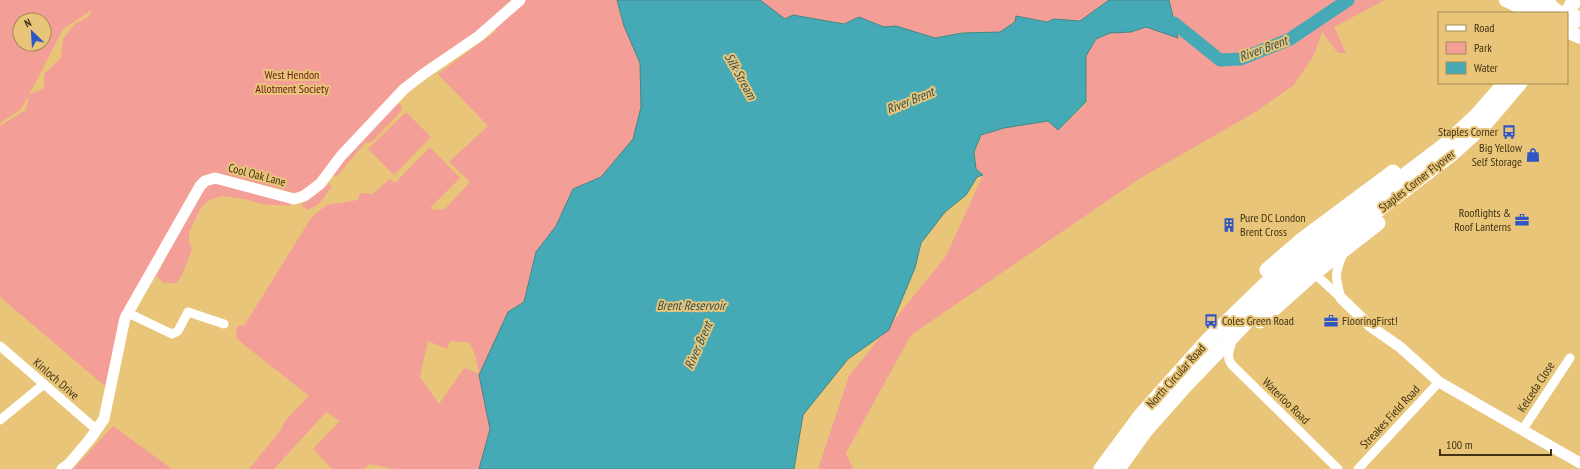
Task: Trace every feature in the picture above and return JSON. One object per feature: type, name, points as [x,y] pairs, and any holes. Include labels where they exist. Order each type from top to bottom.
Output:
[{"type":"highway","points":[[1572,19],[1575,0]]},
{"type":"highway","points":[[1207,341],[1236,299],[1267,269],[1309,235],[1429,144],[1467,113],[1497,84]]},
{"type":"highway","name":"Staples Corner Flyover","points":[[1432,163],[1446,144],[1472,120],[1504,84]]},
{"type":"highway","name":"Staples Corner Flyover","points":[[1304,267],[1432,163],[1470,139],[1519,84]]},
{"type":"highway","points":[[1201,370],[1231,345],[1304,267],[1346,249],[1476,146],[1511,109],[1524,84]]},
{"type":"highway","name":"North Circular Road","points":[[1101,469],[1141,415],[1207,341],[1269,281],[1304,267]]},
{"type":"highway","name":"North Circular Road","points":[[1118,469],[1146,430],[1201,370],[1277,290],[1304,267]]},
{"type":"main road","points":[[1506,0],[1530,12]]},
{"type":"main road","points":[[1530,0],[1557,12]]},
{"type":"main road","points":[[1568,31],[1580,37]]},
{"type":"street","name":"Cool Oak Lane","points":[[66,466],[97,430],[104,419],[123,325],[128,312],[200,186],[205,181],[215,178],[294,199],[304,196],[320,184],[341,156],[404,89],[478,36],[520,0]]},
{"type":"street","points":[[1341,298],[1336,282],[1336,269],[1346,249]]},
{"type":"street","points":[[1304,267],[1341,298],[1370,326],[1400,348],[1439,382],[1580,463]]},
{"type":"street","points":[[128,312],[172,334],[178,331],[188,312],[224,324]]},
{"type":"street","name":"Waterloo Road","points":[[1231,345],[1228,360],[1232,365],[1338,469]]},
{"type":"street","name":"Kinloch Drive","points":[[0,346],[97,430]]},
{"type":"street","name":"Kelceda Close","points":[[1523,430],[1570,358]]},
{"type":"street","name":"Streakes Field Road","points":[[1358,469],[1439,382]]},
{"type":"street","points":[[0,420],[44,384]]},
{"type":"green space","name":"West Hendon Allotment Society","points":[[0,0],[617,0],[624,26],[640,63],[641,107],[633,139],[601,177],[573,189],[556,226],[536,252],[524,302],[510,310],[479,375],[490,429],[479,469],[394,469],[369,464],[364,469],[332,469],[313,449],[340,421],[326,412],[274,469],[249,469],[280,431],[286,420],[309,396],[237,339],[236,328],[240,325],[244,326],[311,218],[326,205],[358,200],[360,193],[372,194],[390,179],[395,183],[430,147],[460,178],[430,208],[436,210],[445,209],[470,182],[449,162],[488,126],[438,74],[496,31],[488,21],[480,30],[406,81],[313,185],[298,194],[221,174],[210,174],[201,180],[114,342],[114,345],[116,345],[106,387],[0,297],[0,126],[26,110],[29,95],[21,109],[0,123]],"holes":[[[92,10],[88,17],[75,24],[63,39],[61,58],[44,74],[44,88],[29,95],[51,52],[12,52],[12,12],[52,12],[52,50],[63,29]],[[428,341],[447,349],[450,341],[470,343],[475,355],[479,374],[464,368],[439,404],[420,377]]]},
{"type":"green space","points":[[760,0],[1108,0],[1080,21],[1054,19],[1047,22],[1016,16],[1015,23],[1001,32],[963,32],[935,38],[897,27],[885,28],[859,17],[845,24],[794,15],[785,19]]},
{"type":"green space","points":[[1169,0],[1385,0],[1334,27],[1346,53],[1338,53],[1322,32],[1314,55],[1294,85],[1257,111],[1139,179],[911,335],[846,453],[853,469],[818,469],[849,376],[946,256],[983,175],[976,168],[975,151],[982,135],[1004,128],[1048,121],[1059,130],[1087,103],[1086,57],[1097,38],[1109,33],[1131,32],[1146,27],[1177,37]]},
{"type":"green space","points":[[400,103],[402,110],[372,142],[365,143],[336,177],[333,173],[347,154],[392,107]]},
{"type":"green space","points":[[406,112],[431,137],[394,175],[368,149]]},
{"type":"green space","points":[[213,181],[288,199],[290,206],[263,204],[244,199],[221,196],[210,200],[202,206],[189,232],[189,241],[192,250],[182,275],[177,283],[164,283],[156,276],[202,189]]},
{"type":"green space","points":[[329,184],[332,186],[320,203],[307,210],[301,205]]},
{"type":"green space","points":[[113,426],[172,469],[71,469],[76,466]]},
{"type":"water","name":"Brent Reservoir","points":[[617,0],[760,0],[785,19],[793,15],[844,24],[859,17],[884,27],[896,26],[935,38],[962,33],[1000,32],[1015,22],[1016,16],[1047,22],[1054,19],[1080,21],[1109,0],[1169,0],[1178,38],[1146,27],[1131,32],[1110,33],[1096,39],[1086,56],[1086,102],[1058,130],[1048,121],[1004,128],[981,135],[974,152],[976,169],[983,175],[977,177],[966,195],[945,212],[921,243],[915,268],[889,330],[848,359],[803,415],[794,469],[479,469],[490,429],[479,375],[508,312],[524,302],[536,252],[556,226],[573,189],[601,177],[633,139],[641,107],[640,63],[624,26]]},
{"type":"waterway","name":"River Brent","points":[[1157,22],[1174,23],[1220,60],[1241,59],[1290,39],[1348,0]]},
{"type":"place","name":"Staples Corner","points":[[1509,132]]},
{"type":"place","name":"Big Yellow Self Storage","points":[[1533,155]]},
{"type":"place","name":"Rooflights & Roof Lanterns","points":[[1522,220]]},
{"type":"place","name":"Pure DC London Brent Cross","points":[[1229,225]]},
{"type":"place","name":"Coles Green Road","points":[[1211,321]]},
{"type":"place","name":"FlooringFirst!","points":[[1331,321]]},
{"type":"water label","name":"Silk Stream","points":[[741,76]]}]
